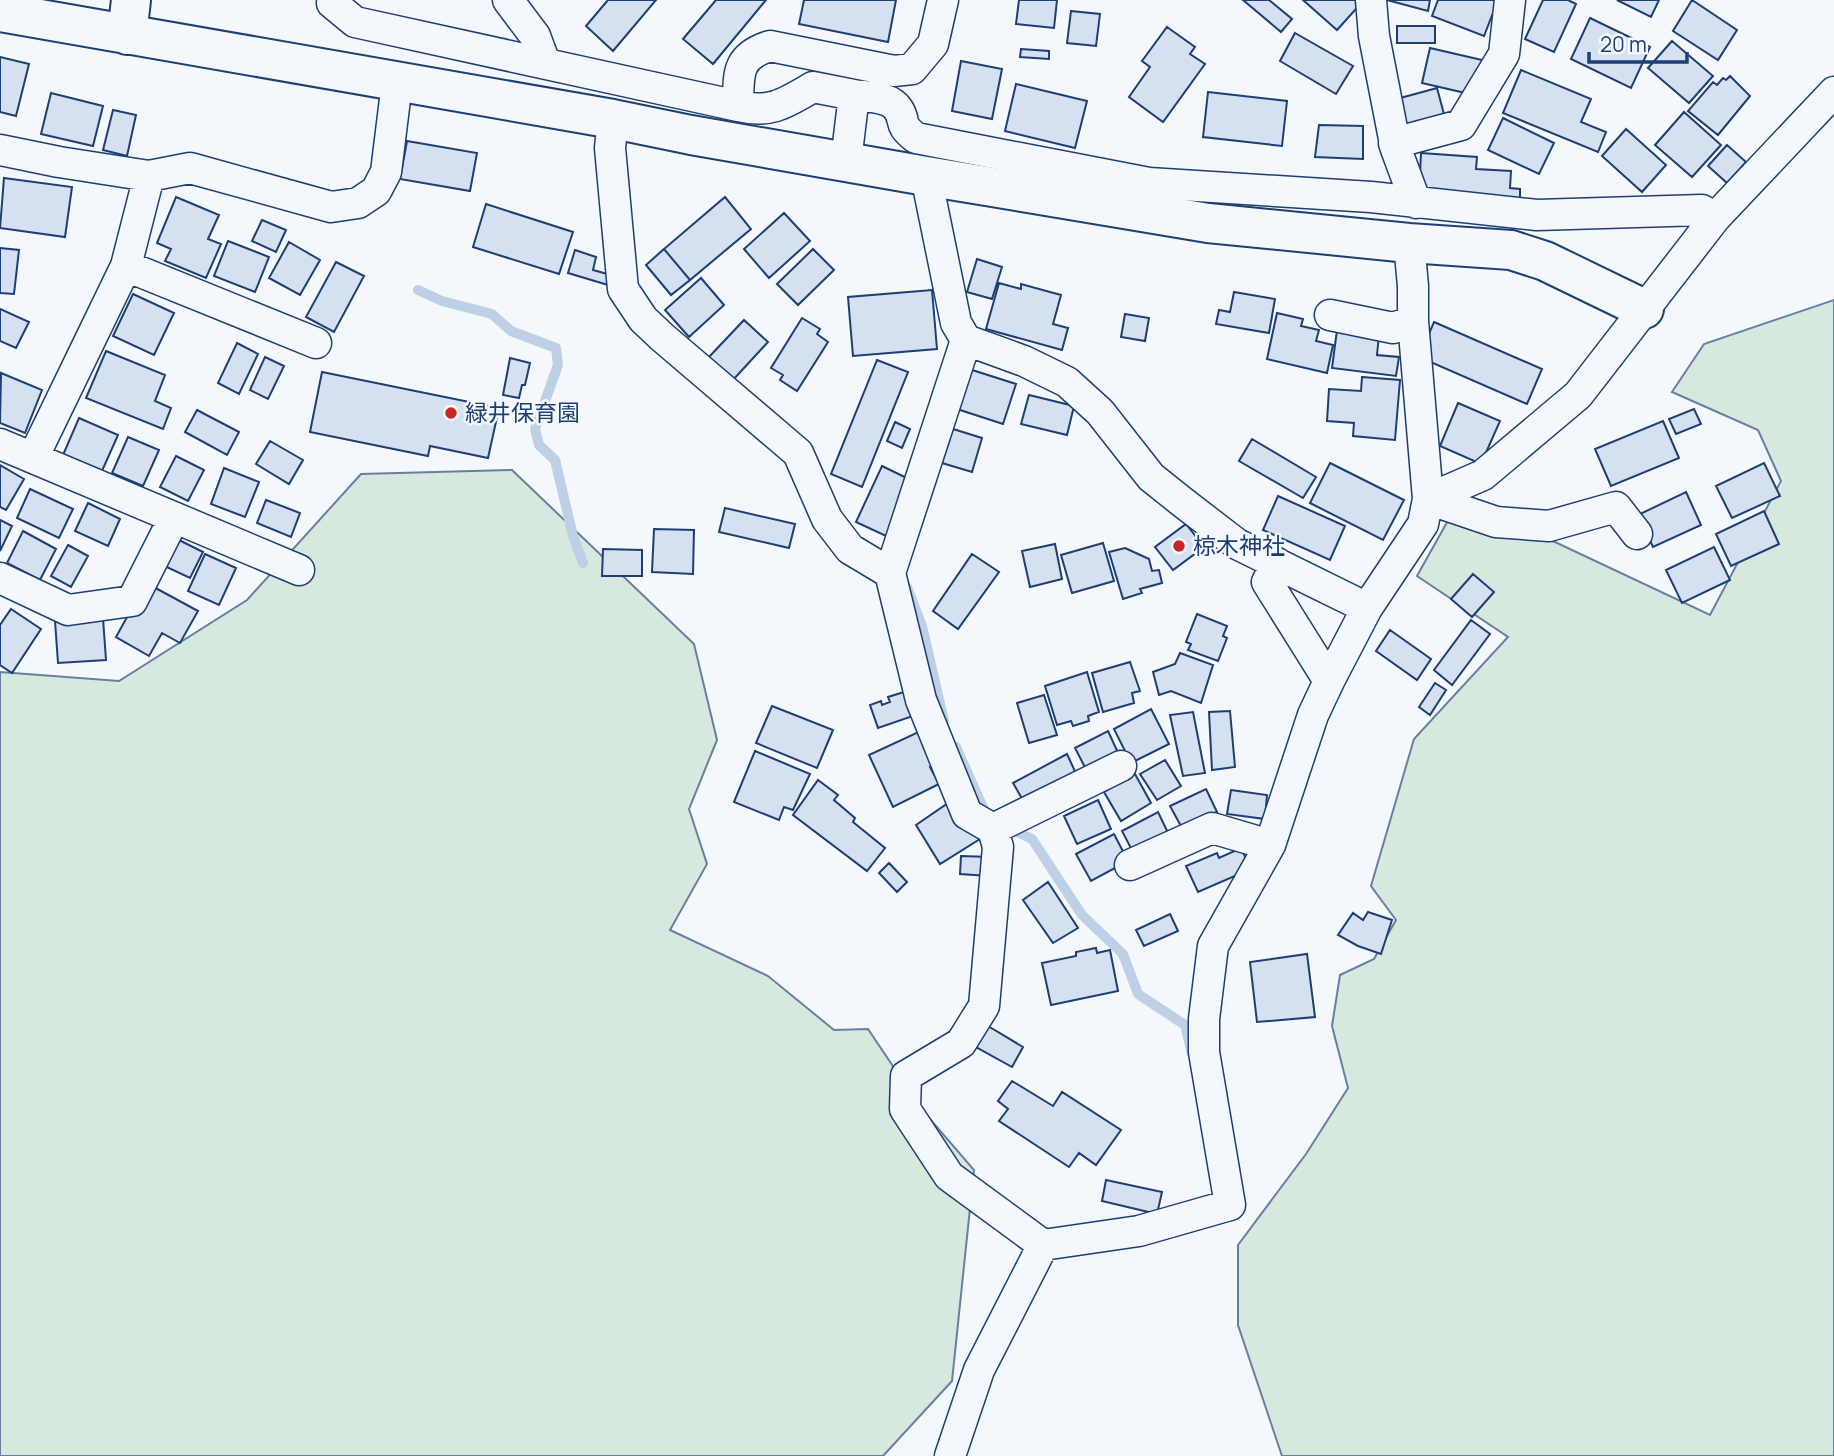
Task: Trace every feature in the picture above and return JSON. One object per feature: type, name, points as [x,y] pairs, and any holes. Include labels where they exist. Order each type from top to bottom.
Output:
[{"type":"street","points":[[334,0],[332,3],[355,22],[755,110],[784,104],[813,87],[887,100],[898,109],[904,128],[916,138],[1149,183],[1371,197],[1536,215],[1702,209],[1714,218]]},
{"type":"street","points":[[509,0],[535,36],[545,63]]},
{"type":"street","points":[[738,106],[739,79],[744,60],[755,51],[770,46],[894,71],[912,69],[933,44],[943,0]]},
{"type":"street","points":[[1371,0],[1374,36],[1396,149]]},
{"type":"street","points":[[1416,203],[1394,144],[1461,125],[1504,54],[1510,0]]},
{"type":"street","points":[[0,12],[129,17],[397,83],[1208,223],[1511,250],[1545,261],[1644,309]]},
{"type":"street","points":[[0,150],[149,176],[190,168],[331,207],[358,203],[376,191],[386,172],[397,83]]},
{"type":"street","points":[[1428,499],[1483,475],[1578,395],[1714,218],[1834,92]]},
{"type":"street","points":[[846,161],[854,94]]},
{"type":"street","points":[[613,119],[610,148],[623,289],[643,319],[662,337],[797,453],[827,519],[850,549],[890,573]]},
{"type":"street","points":[[33,458],[126,266],[149,176]]},
{"type":"street","points":[[926,176],[956,323],[966,340],[1024,361],[1067,382],[1100,412],[1151,477],[1237,544],[1367,608]]},
{"type":"street","points":[[966,340],[890,573],[921,700],[967,814],[993,829],[998,847],[984,1006],[961,1043],[906,1076],[905,1109],[949,1176],[1043,1245],[1139,1231],[1230,1205],[1204,1052],[1204,1019],[1213,946],[1270,845],[1313,715],[1329,681],[1367,608],[1423,524],[1428,499],[1409,243]]},
{"type":"street","points":[[126,266],[316,342]]},
{"type":"street","points":[[1330,315],[1393,328],[1413,321]]},
{"type":"street","points":[[0,444],[299,570]]},
{"type":"street","points":[[1428,499],[1496,522],[1549,526],[1616,507],[1637,534]]},
{"type":"street","points":[[0,578],[68,610],[132,601],[174,518]]},
{"type":"street","points":[[1278,563],[1268,582],[1329,681]]},
{"type":"street","points":[[993,829],[1121,766]]},
{"type":"street","points":[[1130,865],[1212,828],[1270,845]]},
{"type":"street","points":[[950,1456],[979,1370],[1043,1245]]},
{"type":"shaded area","points":[[1834,300],[1834,1456],[1282,1456],[1238,1325],[1238,1245],[1306,1154],[1348,1088],[1332,1026],[1340,975],[1374,959],[1396,920],[1371,886],[1414,739],[1508,637],[1417,576],[1450,517],[1555,542],[1710,615],[1781,481],[1758,430],[1672,392],[1704,344]]},
{"type":"shaded area","points":[[512,470],[694,644],[717,740],[689,809],[707,864],[670,930],[768,976],[834,1030],[868,1029],[923,1111],[974,1170],[952,1381],[883,1456],[0,1456],[0,672],[119,681],[247,600],[361,474]]},
{"type":"building","points":[[608,0],[656,0],[613,51],[586,26]]},
{"type":"building","points":[[716,0],[766,0],[713,64],[683,39]]},
{"type":"building","points":[[804,0],[896,0],[888,42],[799,24]]},
{"type":"building","points":[[1019,0],[1057,0],[1054,28],[1016,24]]},
{"type":"building","points":[[1243,0],[1269,0],[1292,19],[1281,32]]},
{"type":"building","points":[[1303,0],[1364,0],[1337,30]]},
{"type":"building","points":[[1387,0],[1430,0],[1428,11]]},
{"type":"building","points":[[1438,0],[1498,0],[1484,36],[1432,16]]},
{"type":"building","points":[[1543,0],[1568,0],[1576,4],[1554,52],[1525,39]]},
{"type":"building","points":[[1617,0],[1659,0],[1651,17]]},
{"type":"building","points":[[1692,0],[1737,30],[1718,60],[1673,31]]},
{"type":"building","points":[[1071,11],[1100,14],[1096,46],[1067,43]]},
{"type":"building","points":[[1590,18],[1650,47],[1631,88],[1571,59]]},
{"type":"building","points":[[1397,26],[1435,26],[1435,43],[1397,43]]},
{"type":"building","points":[[1167,27],[1195,47],[1190,54],[1205,64],[1163,122],[1129,97],[1150,67],[1142,61]]},
{"type":"building","points":[[1295,33],[1353,66],[1336,94],[1280,61]]},
{"type":"building","points":[[1672,41],[1713,76],[1689,103],[1648,68]]},
{"type":"building","points":[[1430,48],[1482,60],[1474,95],[1422,83]]},
{"type":"building","points":[[1021,49],[1049,51],[1049,59],[1020,57]]},
{"type":"building","points":[[0,57],[29,64],[16,116],[0,112]]},
{"type":"building","points":[[961,61],[1002,69],[992,119],[952,111]]},
{"type":"building","points":[[1521,70],[1591,99],[1581,122],[1606,132],[1598,152],[1503,113]]},
{"type":"building","points":[[1730,76],[1750,96],[1718,135],[1688,111],[1713,82],[1717,85],[1723,78],[1726,80]]},
{"type":"building","points":[[1016,84],[1087,101],[1075,148],[1005,131]]},
{"type":"building","points":[[1437,88],[1445,118],[1401,129],[1393,100]]},
{"type":"building","points":[[1208,92],[1287,101],[1282,146],[1203,137]]},
{"type":"building","points":[[51,93],[103,106],[93,146],[41,134]]},
{"type":"building","points":[[113,110],[136,115],[127,156],[103,150]]},
{"type":"building","points":[[1684,112],[1721,145],[1692,177],[1655,145]]},
{"type":"building","points":[[1503,118],[1554,143],[1539,174],[1488,150]]},
{"type":"building","points":[[1319,125],[1363,126],[1363,159],[1315,157]]},
{"type":"building","points":[[1626,129],[1666,165],[1642,192],[1602,156]]},
{"type":"building","points":[[407,141],[477,153],[470,191],[400,179]]},
{"type":"building","points":[[1727,145],[1746,162],[1727,183],[1708,166]]},
{"type":"building","points":[[1421,153],[1477,157],[1476,169],[1511,171],[1510,188],[1520,189],[1520,201],[1419,195]]},
{"type":"building","points":[[4,178],[72,187],[65,237],[0,228]]},
{"type":"building","points":[[176,197],[219,215],[208,239],[221,244],[206,278],[165,261],[171,249],[157,243]]},
{"type":"building","points":[[725,197],[751,229],[690,280],[664,249]]},
{"type":"building","points":[[486,204],[573,232],[559,274],[473,247]]},
{"type":"building","points":[[784,213],[810,241],[769,278],[744,249]]},
{"type":"building","points":[[262,220],[286,230],[276,252],[252,241]]},
{"type":"building","points":[[228,241],[269,257],[255,292],[214,276]]},
{"type":"building","points":[[289,242],[320,260],[300,295],[269,278]]},
{"type":"building","points":[[0,248],[19,250],[14,294],[0,293]]},
{"type":"building","points":[[664,249],[690,280],[671,295],[646,265]]},
{"type":"building","points":[[813,249],[834,270],[798,305],[777,284]]},
{"type":"building","points":[[575,250],[596,257],[593,270],[611,275],[608,285],[568,273]]},
{"type":"building","points":[[977,259],[1002,267],[992,299],[967,292]]},
{"type":"building","points":[[336,262],[364,276],[334,332],[306,317]]},
{"type":"building","points":[[701,278],[724,305],[689,337],[665,310]]},
{"type":"building","points":[[999,283],[1021,289],[1021,284],[1061,295],[1053,324],[1068,328],[1062,350],[986,329]]},
{"type":"building","points":[[932,290],[937,349],[853,356],[848,297]]},
{"type":"building","points":[[1234,292],[1275,299],[1269,333],[1216,324],[1219,310],[1230,312]]},
{"type":"building","points":[[133,294],[174,313],[154,355],[113,336]]},
{"type":"building","points":[[0,309],[29,322],[16,348],[0,341]]},
{"type":"building","points":[[1277,313],[1303,319],[1301,326],[1319,330],[1316,341],[1333,345],[1327,373],[1267,359]]},
{"type":"building","points":[[1125,314],[1149,318],[1145,341],[1121,337]]},
{"type":"building","points":[[802,318],[820,329],[817,334],[828,342],[797,391],[780,380],[783,375],[771,368]]},
{"type":"building","points":[[744,320],[768,342],[732,381],[708,358]]},
{"type":"building","points":[[1434,322],[1542,369],[1527,404],[1419,357]]},
{"type":"building","points":[[1337,330],[1379,335],[1377,355],[1399,357],[1396,376],[1332,368]]},
{"type":"building","points":[[237,343],[258,354],[239,394],[218,383]]},
{"type":"building","points":[[106,351],[165,375],[155,401],[171,408],[163,429],[86,398]]},
{"type":"building","points":[[265,357],[284,366],[268,399],[250,390]]},
{"type":"building","points":[[510,358],[530,363],[519,398],[503,395]]},
{"type":"building","points":[[877,360],[908,372],[862,487],[831,474]]},
{"type":"building","points":[[969,369],[1016,384],[1003,424],[957,409]]},
{"type":"building","points":[[322,372],[499,408],[488,458],[430,446],[428,456],[310,432]]},
{"type":"building","points":[[1,373],[42,390],[25,433],[0,423]]},
{"type":"building","points":[[1362,377],[1400,380],[1395,440],[1353,436],[1354,423],[1327,421],[1329,389],[1361,391]]},
{"type":"building","points":[[1029,395],[1074,406],[1067,435],[1021,424]]},
{"type":"building","points":[[1458,403],[1500,421],[1481,464],[1440,446]]},
{"type":"building","points":[[1694,409],[1701,424],[1676,434],[1669,419]]},
{"type":"building","points":[[197,410],[239,432],[227,455],[185,432]]},
{"type":"building","points":[[79,418],[118,435],[102,471],[63,455]]},
{"type":"building","points":[[1663,421],[1679,458],[1611,486],[1595,449]]},
{"type":"building","points":[[895,422],[910,429],[902,448],[887,441]]},
{"type":"building","points":[[953,429],[982,438],[972,472],[942,463]]},
{"type":"building","points":[[128,437],[159,450],[143,486],[112,473]]},
{"type":"building","points":[[1252,439],[1316,477],[1303,498],[1239,461]]},
{"type":"building","points":[[270,441],[303,460],[289,484],[256,464]]},
{"type":"building","points":[[176,456],[204,470],[188,501],[160,487]]},
{"type":"building","points":[[1330,463],[1404,500],[1383,540],[1310,503]]},
{"type":"building","points":[[1764,463],[1780,496],[1732,518],[1716,486]]},
{"type":"building","points":[[0,465],[24,479],[6,510],[0,507]]},
{"type":"building","points":[[882,466],[913,481],[886,536],[856,522]]},
{"type":"building","points":[[224,468],[259,482],[245,517],[211,504]]},
{"type":"building","points":[[30,489],[73,509],[59,538],[17,518]]},
{"type":"building","points":[[1686,492],[1701,525],[1653,547],[1638,515]]},
{"type":"building","points":[[1278,496],[1345,526],[1330,560],[1263,530]]},
{"type":"building","points":[[266,500],[300,513],[291,537],[257,523]]},
{"type":"building","points":[[88,503],[120,519],[108,546],[75,531]]},
{"type":"building","points":[[725,508],[795,524],[789,548],[719,532]]},
{"type":"building","points":[[1764,511],[1779,544],[1731,566],[1716,534]]},
{"type":"building","points":[[0,520],[12,526],[0,551]]},
{"type":"building","points":[[1186,524],[1204,547],[1173,570],[1155,547]]},
{"type":"building","points":[[654,529],[694,530],[693,574],[652,572]]},
{"type":"building","points":[[23,531],[56,549],[40,580],[7,563]]},
{"type":"building","points":[[169,535],[203,552],[190,578],[156,562]]},
{"type":"building","points":[[1103,543],[1114,581],[1072,593],[1061,555]]},
{"type":"building","points":[[1055,544],[1062,579],[1030,587],[1022,551]]},
{"type":"building","points":[[68,545],[88,556],[71,587],[51,576]]},
{"type":"building","points":[[1714,547],[1730,580],[1682,603],[1666,570]]},
{"type":"building","points":[[1125,548],[1149,559],[1152,571],[1159,570],[1162,583],[1140,589],[1142,593],[1123,599],[1109,552]]},
{"type":"building","points":[[603,549],[642,550],[642,576],[602,576]]},
{"type":"building","points":[[205,554],[236,568],[219,605],[188,591]]},
{"type":"building","points":[[972,554],[999,572],[958,629],[933,611]]},
{"type":"building","points":[[1473,574],[1494,592],[1472,617],[1451,599]]},
{"type":"building","points":[[150,585],[198,611],[180,643],[162,633],[149,656],[116,637],[132,608]]},
{"type":"building","points":[[11,609],[41,629],[12,673],[0,665],[0,625]]},
{"type":"building","points":[[1197,614],[1227,626],[1223,636],[1227,638],[1218,661],[1188,650],[1191,644],[1186,642]]},
{"type":"building","points":[[103,618],[106,660],[58,663],[55,621]]},
{"type":"building","points":[[1471,620],[1490,634],[1452,685],[1434,670]]},
{"type":"building","points":[[1390,630],[1431,659],[1417,680],[1376,651]]},
{"type":"building","points":[[1180,653],[1213,665],[1201,703],[1171,691],[1159,695],[1153,672],[1175,664]]},
{"type":"building","points":[[1130,662],[1140,691],[1132,693],[1134,703],[1103,712],[1092,673]]},
{"type":"building","points":[[1087,672],[1099,712],[1088,716],[1089,721],[1073,726],[1071,721],[1057,725],[1045,686]]},
{"type":"building","points":[[1435,683],[1446,690],[1430,715],[1419,707]]},
{"type":"building","points":[[904,692],[913,716],[878,728],[870,705],[881,701],[882,705],[890,702],[888,697]]},
{"type":"building","points":[[1044,695],[1057,735],[1029,743],[1017,703]]},
{"type":"building","points":[[772,706],[833,730],[817,768],[756,743]]},
{"type":"building","points":[[1151,709],[1169,744],[1131,763],[1114,729]]},
{"type":"building","points":[[1230,711],[1235,767],[1212,770],[1209,712]]},
{"type":"building","points":[[1193,712],[1205,773],[1183,776],[1170,715]]},
{"type":"building","points":[[925,729],[941,762],[930,767],[939,784],[893,807],[869,755]]},
{"type":"building","points":[[1108,731],[1120,757],[1088,773],[1075,748]]},
{"type":"building","points":[[755,751],[810,774],[793,810],[784,807],[779,820],[734,802]]},
{"type":"building","points":[[1067,754],[1079,780],[1027,807],[1013,783]]},
{"type":"building","points":[[1165,760],[1181,786],[1157,800],[1140,774]]},
{"type":"building","points":[[1135,774],[1151,803],[1121,821],[1104,792]]},
{"type":"building","points":[[818,780],[838,795],[834,800],[855,818],[853,822],[885,848],[867,871],[793,815]]},
{"type":"building","points":[[1206,789],[1217,812],[1182,828],[1170,806]]},
{"type":"building","points":[[1231,790],[1267,795],[1265,819],[1227,814]]},
{"type":"building","points":[[954,799],[980,839],[940,864],[916,825]]},
{"type":"building","points":[[1098,800],[1111,829],[1077,844],[1064,816]]},
{"type":"building","points":[[1158,812],[1171,839],[1135,856],[1122,831]]},
{"type":"building","points":[[1114,834],[1128,861],[1091,881],[1076,854]]},
{"type":"building","points":[[1241,848],[1251,869],[1198,892],[1186,866],[1217,853],[1219,858]]},
{"type":"building","points":[[961,856],[990,857],[989,876],[960,874]]},
{"type":"building","points":[[889,863],[907,882],[897,892],[879,873]]},
{"type":"building","points":[[1048,882],[1078,928],[1053,943],[1023,900]]},
{"type":"building","points":[[1368,912],[1392,920],[1381,954],[1338,935],[1353,913],[1363,920]]},
{"type":"building","points":[[1170,914],[1178,931],[1144,946],[1136,930]]},
{"type":"building","points":[[1096,948],[1097,953],[1110,950],[1118,991],[1051,1005],[1042,963],[1076,956],[1076,952]]},
{"type":"building","points":[[1307,954],[1315,1017],[1257,1022],[1250,962]]},
{"type":"building","points":[[988,1026],[1023,1047],[1012,1067],[976,1047]]},
{"type":"building","points":[[1012,1081],[1053,1106],[1062,1092],[1121,1130],[1096,1165],[1079,1153],[1069,1167],[999,1121],[1008,1109],[998,1101]]},
{"type":"building","points":[[1106,1180],[1162,1192],[1157,1214],[1102,1201]]},
{"type":"waterway","points":[[418,290],[442,301],[492,314],[511,331],[556,348],[558,365],[535,429],[539,445],[555,460],[573,536],[583,563]]},
{"type":"waterway","points":[[907,587],[922,626],[944,721]]},
{"type":"waterway","points":[[956,747],[985,812],[989,815]]},
{"type":"waterway","points":[[1007,827],[1032,839],[1082,915],[1123,954],[1138,994],[1185,1025],[1192,1054]]},
{"type":"place","name":"緑井保育園","points":[[451,413]]},
{"type":"place","name":"椋木神社","points":[[1179,546]]}]
